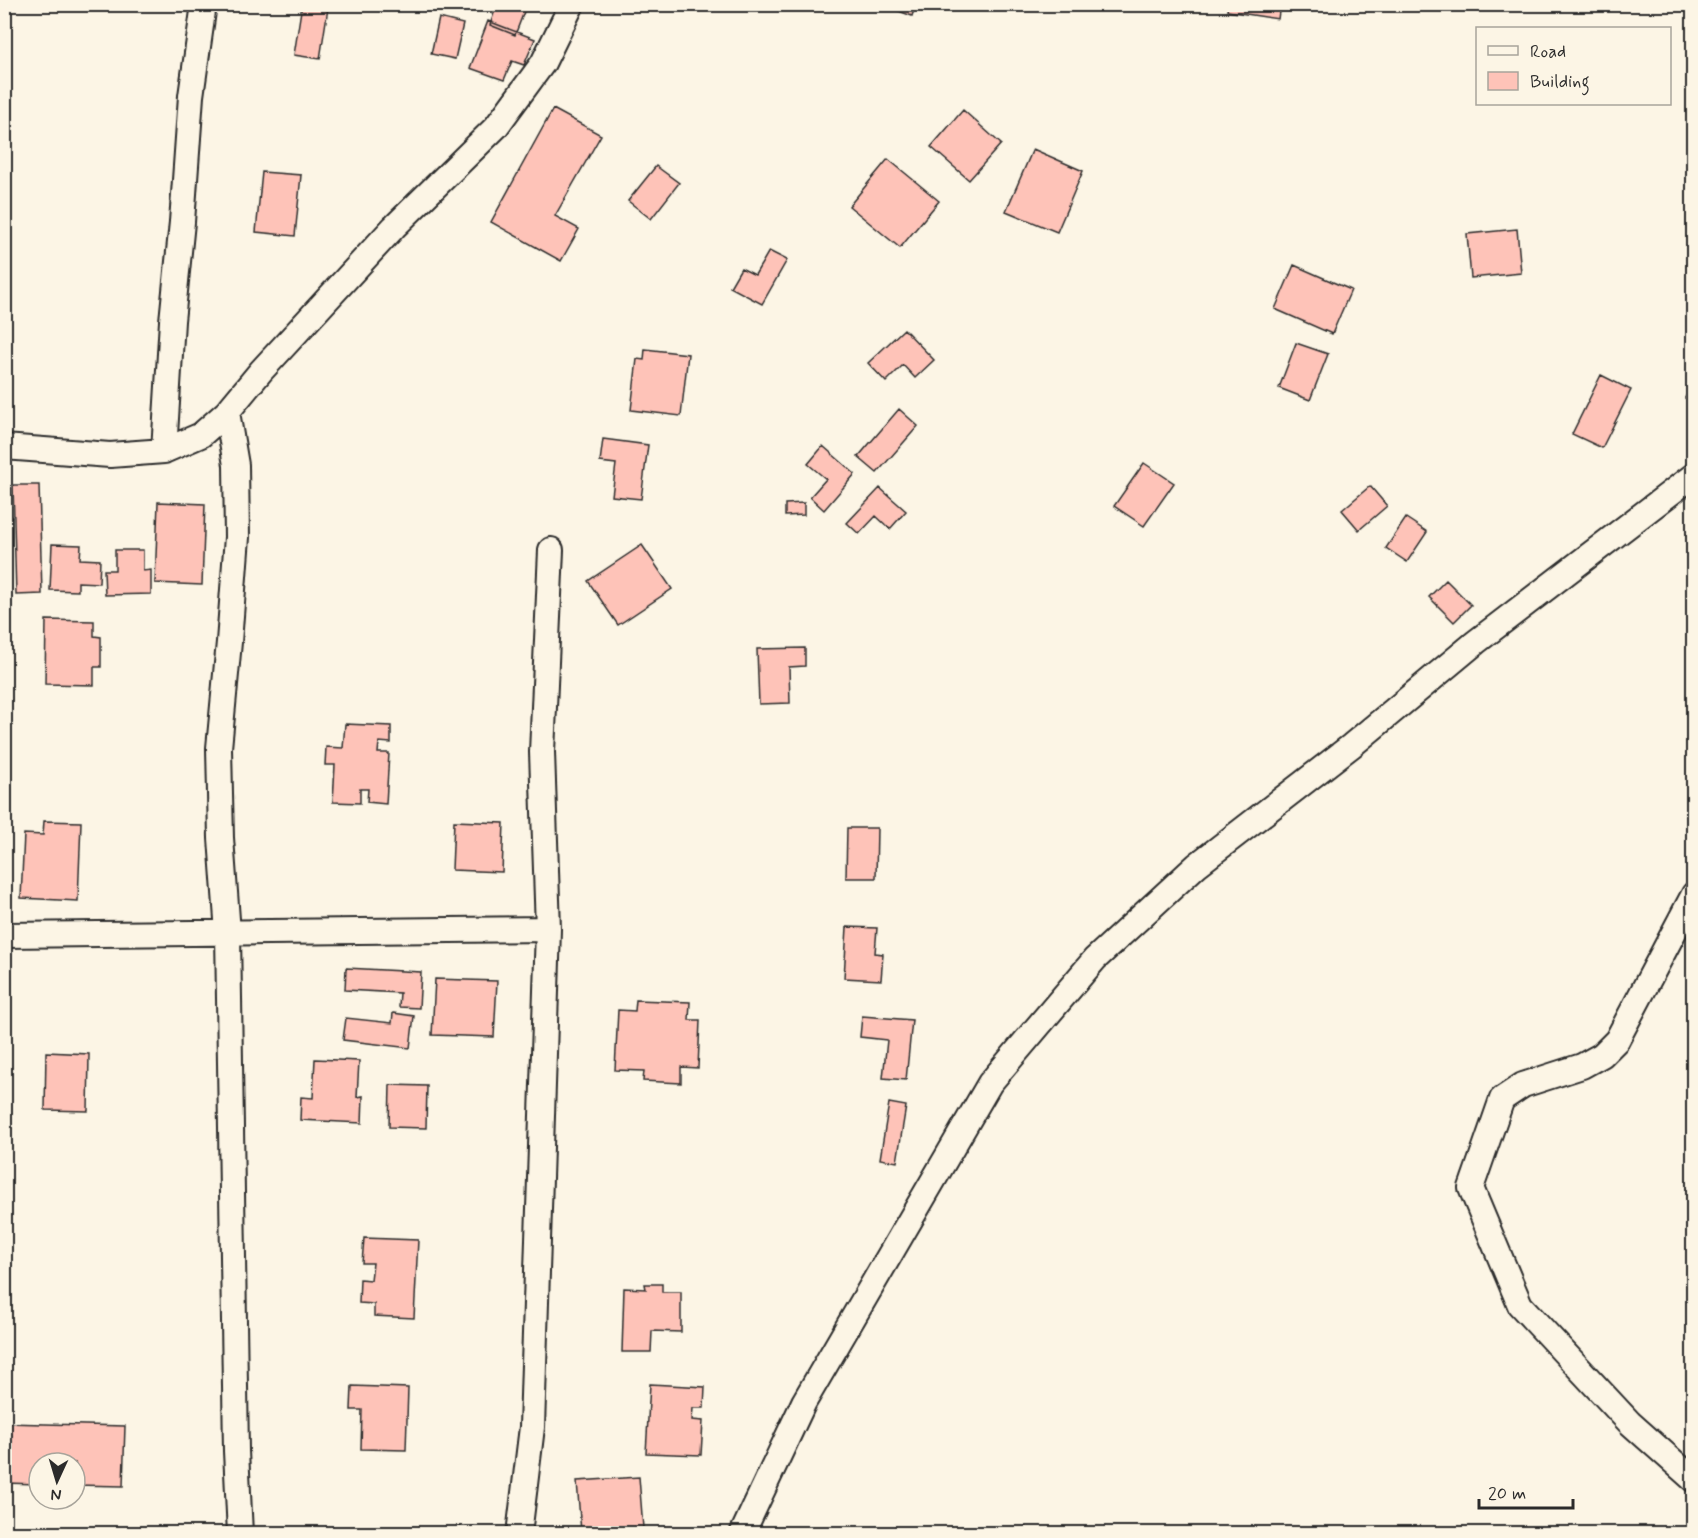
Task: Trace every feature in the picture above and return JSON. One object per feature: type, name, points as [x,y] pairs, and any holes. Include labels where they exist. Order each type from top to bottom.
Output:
[{"type":"street","points":[[164,451],[172,321],[191,96],[204,4]]},
{"type":"street","points":[[4,447],[110,455],[164,451],[201,435],[227,412],[261,371],[394,227],[496,127],[543,63],[572,4]]},
{"type":"street","points":[[227,412],[236,465],[237,537],[219,748],[221,838],[228,933],[236,1451],[240,1533]]},
{"type":"street","points":[[742,1533],[804,1402],[990,1083],[1095,959],[1197,865],[1351,746],[1476,642],[1694,475]]},
{"type":"street","points":[[519,1533],[532,1427],[548,929],[542,752],[551,550]]},
{"type":"street","points":[[1694,894],[1617,1040],[1602,1054],[1582,1066],[1523,1085],[1502,1099],[1471,1188],[1520,1305],[1630,1423],[1694,1480]]},
{"type":"street","points":[[4,935],[548,929]]},
{"type":"building","points":[[302,4],[328,8],[320,59],[294,55]]},
{"type":"building","points":[[497,4],[527,4],[515,35],[490,25]]},
{"type":"building","points":[[893,4],[916,4],[912,16],[891,8]]},
{"type":"building","points":[[1228,4],[1280,4],[1278,19],[1227,11]]},
{"type":"building","points":[[439,18],[463,24],[455,59],[431,54]]},
{"type":"building","points":[[488,21],[535,39],[524,65],[512,61],[504,80],[470,68]]},
{"type":"building","points":[[553,109],[601,135],[555,216],[579,229],[561,261],[491,222]]},
{"type":"building","points":[[963,110],[1001,144],[969,180],[931,147]]},
{"type":"building","points":[[1033,149],[1083,171],[1057,232],[1006,211]]},
{"type":"building","points":[[888,159],[939,201],[900,248],[849,206]]},
{"type":"building","points":[[656,166],[679,183],[651,219],[628,201]]},
{"type":"building","points":[[262,172],[301,175],[295,236],[256,232]]},
{"type":"building","points":[[1517,229],[1521,273],[1471,278],[1467,234]]},
{"type":"building","points":[[769,251],[787,260],[762,304],[730,287],[741,268],[755,275]]},
{"type":"building","points":[[1294,265],[1351,290],[1332,334],[1275,309]]},
{"type":"building","points":[[904,329],[934,360],[915,378],[903,365],[886,382],[868,363]]},
{"type":"building","points":[[1296,343],[1328,354],[1310,400],[1279,388]]},
{"type":"building","points":[[645,349],[688,354],[681,416],[631,410],[637,359],[644,360]]},
{"type":"building","points":[[1601,375],[1631,390],[1602,448],[1572,434]]},
{"type":"building","points":[[1694,382],[1694,403],[1685,398]]},
{"type":"building","points":[[899,409],[918,426],[877,473],[858,457]]},
{"type":"building","points":[[603,439],[648,445],[641,499],[612,496],[616,464],[600,462]]},
{"type":"building","points":[[823,446],[855,474],[824,510],[810,497],[826,479],[808,464]]},
{"type":"building","points":[[1144,463],[1174,483],[1144,526],[1114,506]]},
{"type":"building","points":[[13,485],[39,485],[42,594],[16,595]]},
{"type":"building","points":[[1370,486],[1387,506],[1359,530],[1342,510]]},
{"type":"building","points":[[880,488],[906,511],[890,529],[876,516],[859,534],[847,523]]},
{"type":"building","points":[[158,502],[205,504],[202,585],[155,583]]},
{"type":"building","points":[[804,503],[804,515],[785,516],[785,504]]},
{"type":"building","points":[[1406,518],[1427,532],[1407,562],[1386,548]]},
{"type":"building","points":[[52,544],[81,545],[80,559],[100,560],[99,583],[78,582],[78,591],[50,590]]},
{"type":"building","points":[[642,545],[672,589],[618,625],[588,581]]},
{"type":"building","points":[[115,550],[143,550],[143,571],[151,570],[151,594],[105,595],[104,570],[115,570]]},
{"type":"building","points":[[1446,580],[1471,605],[1454,622],[1429,597]]},
{"type":"building","points":[[46,620],[94,621],[94,636],[101,637],[101,667],[94,667],[94,685],[45,684]]},
{"type":"building","points":[[805,648],[805,666],[789,667],[790,703],[759,704],[757,649]]},
{"type":"building","points":[[345,724],[391,726],[391,743],[379,742],[378,753],[389,753],[386,804],[367,802],[368,789],[360,789],[360,803],[333,802],[335,765],[325,765],[326,747],[343,748]]},
{"type":"building","points":[[44,821],[81,822],[78,901],[21,898],[24,834],[43,835]]},
{"type":"building","points":[[454,821],[504,823],[502,872],[452,870]]},
{"type":"building","points":[[847,828],[877,828],[876,878],[846,878]]},
{"type":"building","points":[[847,927],[877,928],[875,953],[883,954],[881,980],[844,978]]},
{"type":"building","points":[[346,968],[421,972],[419,1008],[399,1007],[400,993],[345,990]]},
{"type":"building","points":[[435,979],[497,981],[494,1037],[432,1035]]},
{"type":"building","points":[[636,1000],[690,1002],[689,1020],[700,1020],[698,1068],[681,1067],[681,1083],[643,1081],[644,1071],[615,1070],[618,1010],[635,1011]]},
{"type":"building","points":[[393,1013],[414,1016],[410,1048],[343,1040],[346,1018],[392,1023]]},
{"type":"building","points":[[862,1016],[912,1020],[906,1080],[883,1078],[887,1040],[860,1037]]},
{"type":"building","points":[[46,1052],[89,1054],[88,1111],[45,1110]]},
{"type":"building","points":[[315,1059],[359,1061],[357,1097],[363,1096],[362,1123],[300,1120],[301,1097],[313,1098]]},
{"type":"building","points":[[390,1085],[427,1086],[426,1128],[389,1127]]},
{"type":"building","points":[[889,1103],[906,1106],[897,1162],[880,1159]]},
{"type":"building","points":[[364,1238],[418,1240],[414,1318],[374,1316],[374,1304],[359,1303],[360,1279],[371,1280],[373,1263],[362,1263]]},
{"type":"building","points":[[645,1284],[662,1284],[662,1292],[681,1292],[681,1332],[652,1331],[651,1352],[622,1352],[624,1288],[646,1289]]},
{"type":"building","points":[[650,1384],[705,1387],[704,1408],[693,1408],[692,1420],[703,1421],[701,1455],[646,1453]]},
{"type":"building","points":[[352,1386],[408,1388],[406,1450],[361,1449],[362,1410],[351,1410]]},
{"type":"building","points":[[4,1423],[125,1426],[123,1486],[87,1485],[87,1451],[27,1451],[27,1484],[4,1483]]},
{"type":"building","points":[[639,1477],[643,1528],[581,1532],[577,1481]]}]
